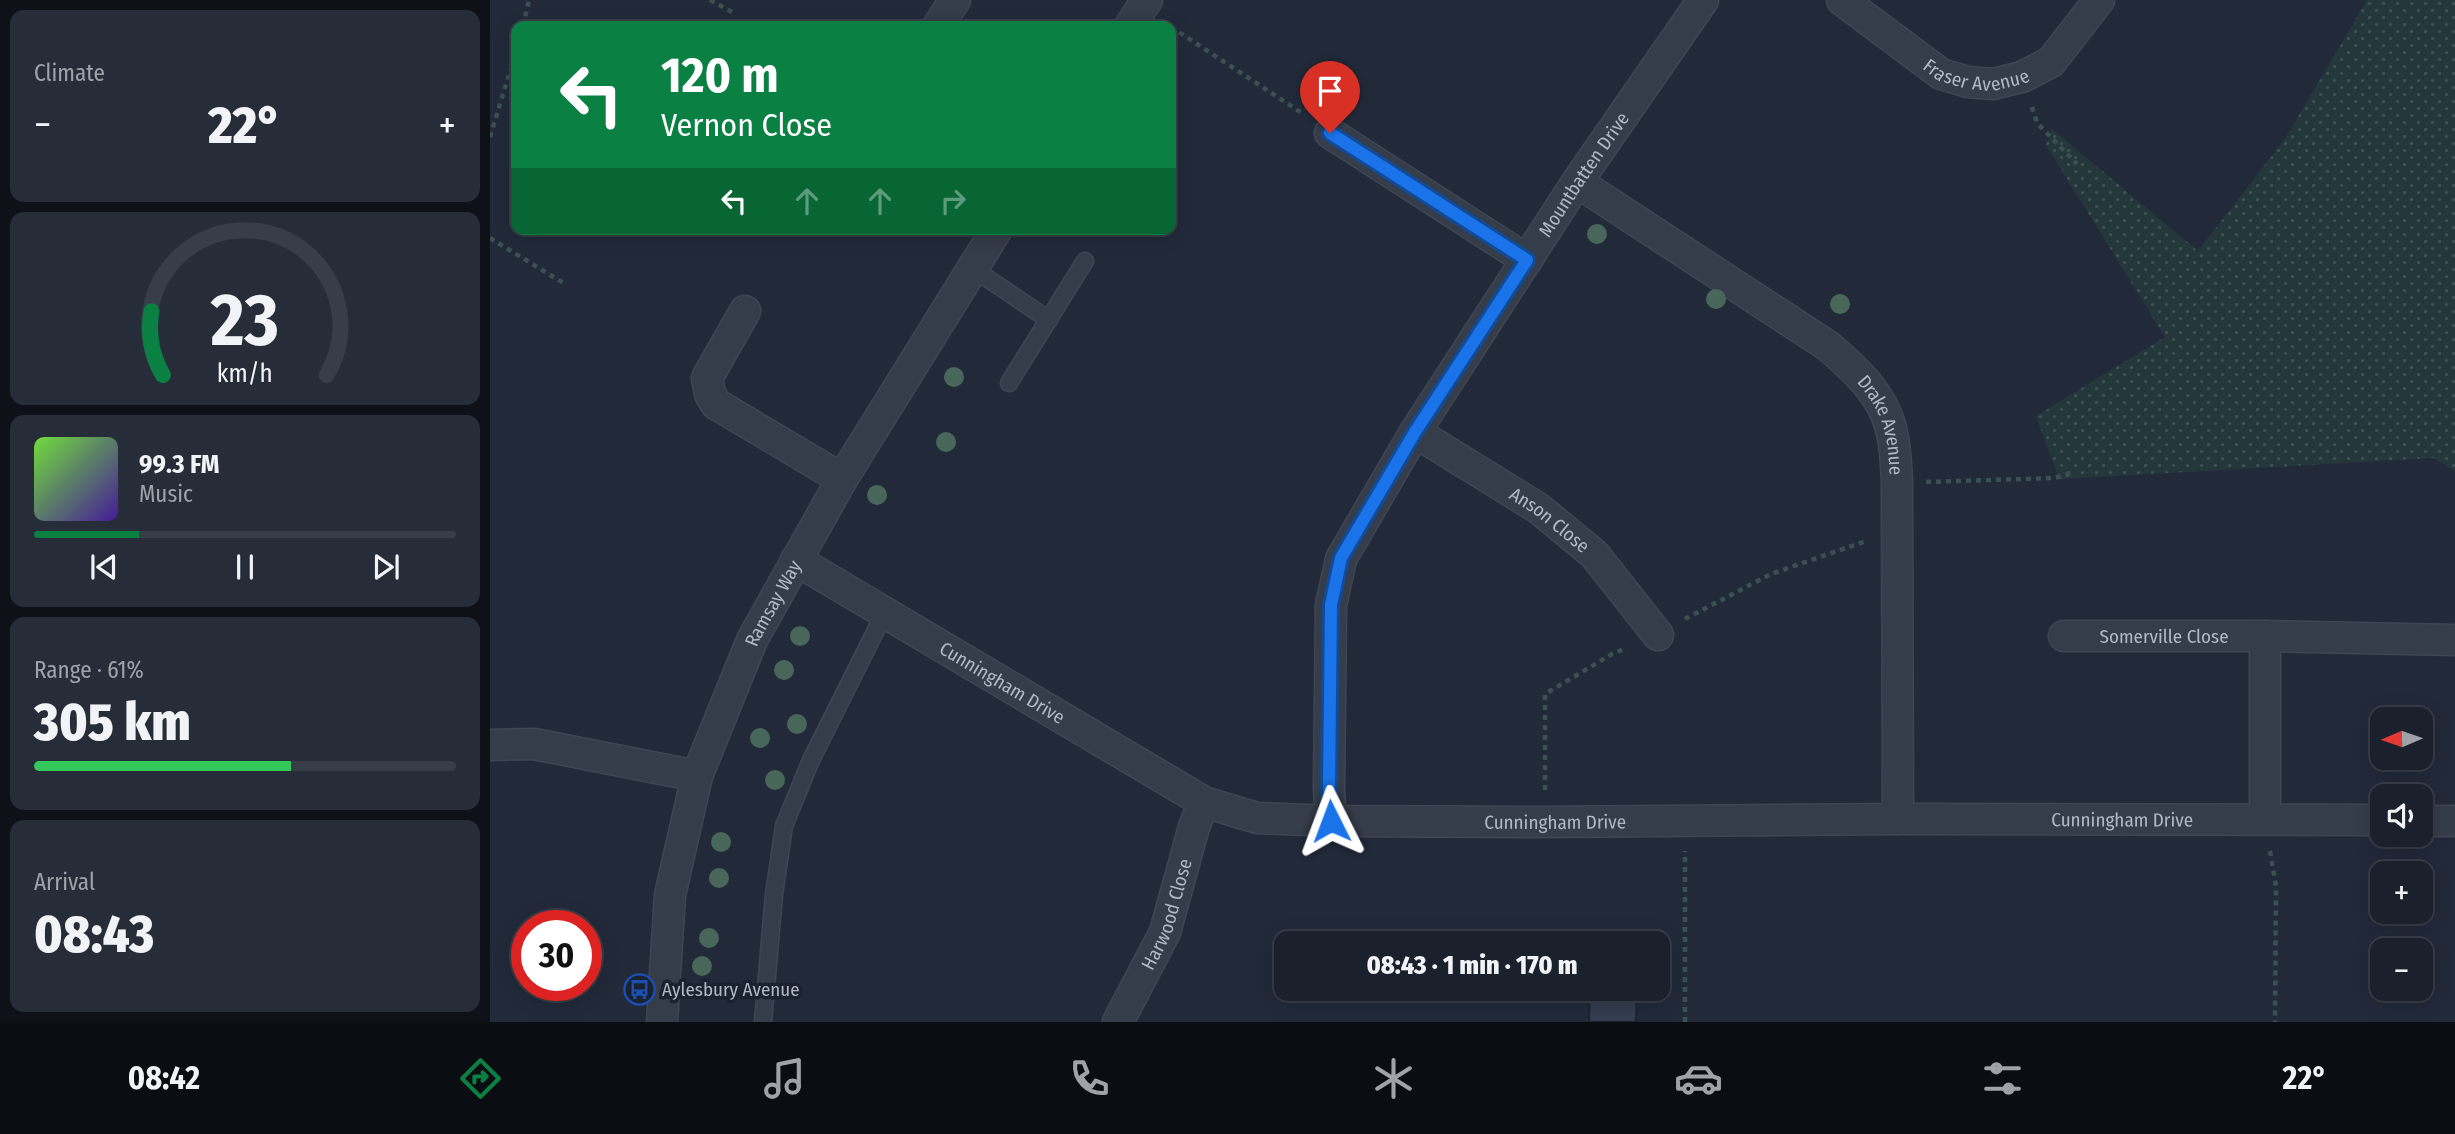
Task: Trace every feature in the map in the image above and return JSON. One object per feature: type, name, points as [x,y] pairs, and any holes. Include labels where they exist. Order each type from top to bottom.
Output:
[{"type":"street","points":[[941,21],[955,0]]},
{"type":"street","points":[[1133,21],[1147,0]]},
{"type":"street","name":"Mountbatten Drive","points":[[1331,821],[1331,605],[1341,558],[1415,432],[1577,182],[1703,0]]},
{"type":"street","name":"Fraser Avenue","points":[[1842,0],[1941,74],[1968,82],[1993,84],[2022,76],[2051,61],[2099,0]]},
{"type":"street","points":[[1330,133],[1527,260]]},
{"type":"street","name":"Drake Avenue","points":[[1577,182],[1828,346],[1860,374],[1881,402],[1892,433],[1898,483],[1898,819]]},
{"type":"street","name":"Ramsay Way","points":[[662,1022],[670,895],[697,776],[752,640],[842,479],[993,235]]},
{"type":"street","points":[[745,311],[707,378],[710,394],[716,404],[842,479]]},
{"type":"street","name":"Anson Close","points":[[1415,432],[1538,509],[1594,554],[1658,635]]},
{"type":"street","name":"Cunningham Drive","points":[[796,560],[1204,802],[1257,818],[1331,821],[1685,822],[1898,819],[2370,820]]},
{"type":"street","name":"Somerville Close","points":[[2064,636],[2455,640]]},
{"type":"street","points":[[2265,636],[2265,819]]},
{"type":"street","points":[[490,745],[534,744],[697,776]]},
{"type":"street","name":"Harwood Close","points":[[1118,1022],[1165,932],[1194,827],[1204,802]]},
{"type":"street","points":[[2433,821],[2455,821]]},
{"type":"lane","points":[[1009,383],[1085,261]]},
{"type":"lane","points":[[972,268],[1049,320]]},
{"type":"lane","points":[[763,1022],[774,895],[784,826],[811,760],[884,614]]},
{"type":"path","points":[[524,21],[529,0]]},
{"type":"path","points":[[710,0],[734,13]]},
{"type":"path","points":[[1176,30],[1330,133]]},
{"type":"path","points":[[490,137],[511,68]]},
{"type":"path","points":[[2022,76],[2037,123],[2077,164]]},
{"type":"path","points":[[490,237],[565,285]]},
{"type":"path","points":[[1898,483],[2054,478],[2073,473]]},
{"type":"path","points":[[2265,819],[2276,886],[2275,1022]]},
{"type":"path","points":[[1685,822],[1685,1022]]},
{"type":"green space","points":[[2367,0],[2455,0],[2455,471],[2433,458],[2059,479],[2036,416],[2165,337],[2046,145],[2052,129],[2198,251],[2285,139]]},
{"type":"building","points":[[1590,1001],[1637,1001],[1636,1022],[1589,1022]]},
{"type":"place","name":"Aylesbury Avenue","points":[[639,989]]},
{"type":"route","points":[[1330,133],[1527,260],[1415,432],[1341,558],[1331,605],[1331,821]]}]
